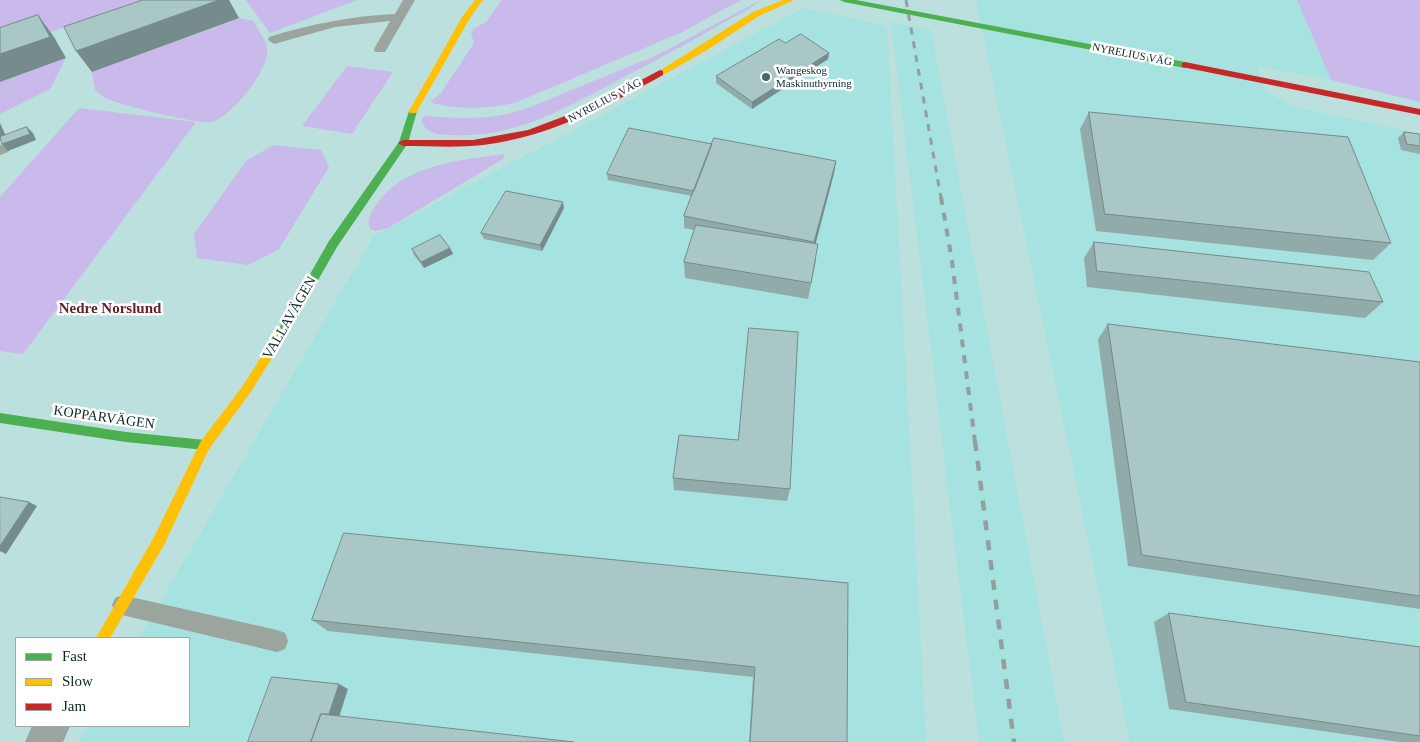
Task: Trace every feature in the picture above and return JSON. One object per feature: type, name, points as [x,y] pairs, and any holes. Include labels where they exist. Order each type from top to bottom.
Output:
[{"type":"street","name":"VALLAVÄGEN","points":[[104,637],[177,508],[205,445],[246,390],[271,352],[333,244],[403,143],[415,104],[466,17],[479,0]]},
{"type":"street","name":"NYRELIUS VÄG","points":[[403,143],[492,142],[554,127],[598,106],[710,44],[770,8],[790,0]]},
{"type":"street","name":"NYRELIUS VÄG","points":[[844,0],[1002,28],[1420,112]]},
{"type":"street","name":"KOPPARVÄGEN","points":[[0,418],[126,437],[205,445]]},
{"type":"street","points":[[43,742],[51,727]]},
{"type":"lane","points":[[380,49],[409,0]]},
{"type":"lane","points":[[274,40],[340,21],[399,17]]},
{"type":"lane","points":[[122,605],[277,641]]},
{"type":"shaded area","points":[[0,0],[217,0],[113,37],[91,18],[6,48],[0,44]]},
{"type":"shaded area","points":[[246,0],[357,0],[270,33]]},
{"type":"shaded area","points":[[502,0],[741,0],[680,33],[515,103],[473,108],[452,107],[432,103],[431,101],[441,93],[474,43],[471,33],[473,29],[486,22]]},
{"type":"shaded area","points":[[976,0],[1297,0],[1331,80],[1257,66],[1265,90],[1291,106],[1420,134],[1420,742],[1130,742]]},
{"type":"shaded area","points":[[1297,0],[1420,0],[1420,102],[1331,80]]},
{"type":"shaded area","points":[[757,2],[749,9],[649,64],[555,113],[531,122],[505,130],[479,134],[447,135],[430,131],[423,125],[421,120],[424,116],[487,117],[525,109],[655,56]]},
{"type":"shaded area","points":[[804,8],[887,26],[926,742],[79,742],[87,727],[190,727],[190,637],[140,637],[374,236]]},
{"type":"shaded area","points":[[239,18],[254,21],[266,45],[267,57],[263,68],[239,102],[220,118],[212,122],[193,121],[128,106],[107,99],[95,90],[92,72]]},
{"type":"shaded area","points":[[891,22],[931,30],[1064,742],[979,742]]},
{"type":"shaded area","points":[[66,58],[50,89],[0,114],[0,82]]},
{"type":"shaded area","points":[[347,66],[393,72],[352,134],[302,126]]},
{"type":"shaded area","points":[[79,108],[196,122],[23,354],[0,351],[0,197]]},
{"type":"shaded area","points":[[274,145],[321,150],[329,167],[279,249],[248,265],[197,258],[194,234],[246,161]]},
{"type":"shaded area","points":[[505,154],[503,159],[388,228],[375,231],[370,229],[369,219],[371,213],[388,191],[417,172],[452,162]]},
{"type":"building","points":[[143,0],[219,0],[76,51],[64,27]]},
{"type":"building","points":[[38,15],[50,37],[0,54],[0,28]]},
{"type":"building","points":[[801,34],[829,53],[752,102],[716,76],[779,39],[785,43]]},
{"type":"building","points":[[1089,112],[1348,137],[1391,243],[1105,214]]},
{"type":"building","points":[[27,127],[30,134],[2,144],[0,137]]},
{"type":"building","points":[[629,128],[712,144],[694,191],[607,174]]},
{"type":"building","points":[[1404,132],[1420,134],[1420,146],[1407,144]]},
{"type":"building","points":[[714,138],[836,161],[814,242],[684,216]]},
{"type":"building","points":[[506,191],[563,202],[540,245],[481,233]]},
{"type":"building","points":[[696,225],[818,244],[811,283],[684,262]]},
{"type":"building","points":[[440,235],[450,248],[421,262],[412,249]]},
{"type":"building","points":[[1094,242],[1369,272],[1383,302],[1097,271]]},
{"type":"building","points":[[1108,324],[1420,362],[1420,596],[1142,555]]},
{"type":"building","points":[[749,328],[798,332],[790,489],[673,478],[679,435],[738,440]]},
{"type":"building","points":[[0,497],[29,502],[0,546]]},
{"type":"building","points":[[344,533],[848,583],[847,742],[750,742],[755,667],[312,620]]},
{"type":"building","points":[[1169,613],[1420,647],[1420,736],[1186,702]]},
{"type":"building","points":[[272,677],[339,684],[329,714],[321,714],[311,742],[248,742]]},
{"type":"building","points":[[321,714],[574,742],[311,742]]},
{"type":"railway","points":[[906,0],[941,198]]},
{"type":"railway","points":[[941,197],[952,261],[975,442]]},
{"type":"railway","points":[[975,441],[1014,742]]},
{"type":"traffic: fast","points":[[844,0],[1185,65]]},
{"type":"traffic: fast","points":[[282,333],[333,244],[403,143],[413,111]]},
{"type":"traffic: fast","points":[[0,418],[126,437],[205,445]]},
{"type":"traffic: slow","points":[[413,111],[466,17],[479,0]]},
{"type":"traffic: slow","points":[[660,73],[704,48],[756,14],[790,0]]},
{"type":"traffic: slow","points":[[104,637],[159,541],[205,445],[246,390],[282,333]]},
{"type":"traffic: jam","points":[[1185,65],[1420,112]]},
{"type":"traffic: jam","points":[[403,143],[473,143],[530,133],[597,107],[660,73]]},
{"type":"place","name":"Wangeskog Maskinuthyrning","points":[[766,77]]},
{"type":"district","name":"Nedre Norslund","points":[[110,309]]}]
